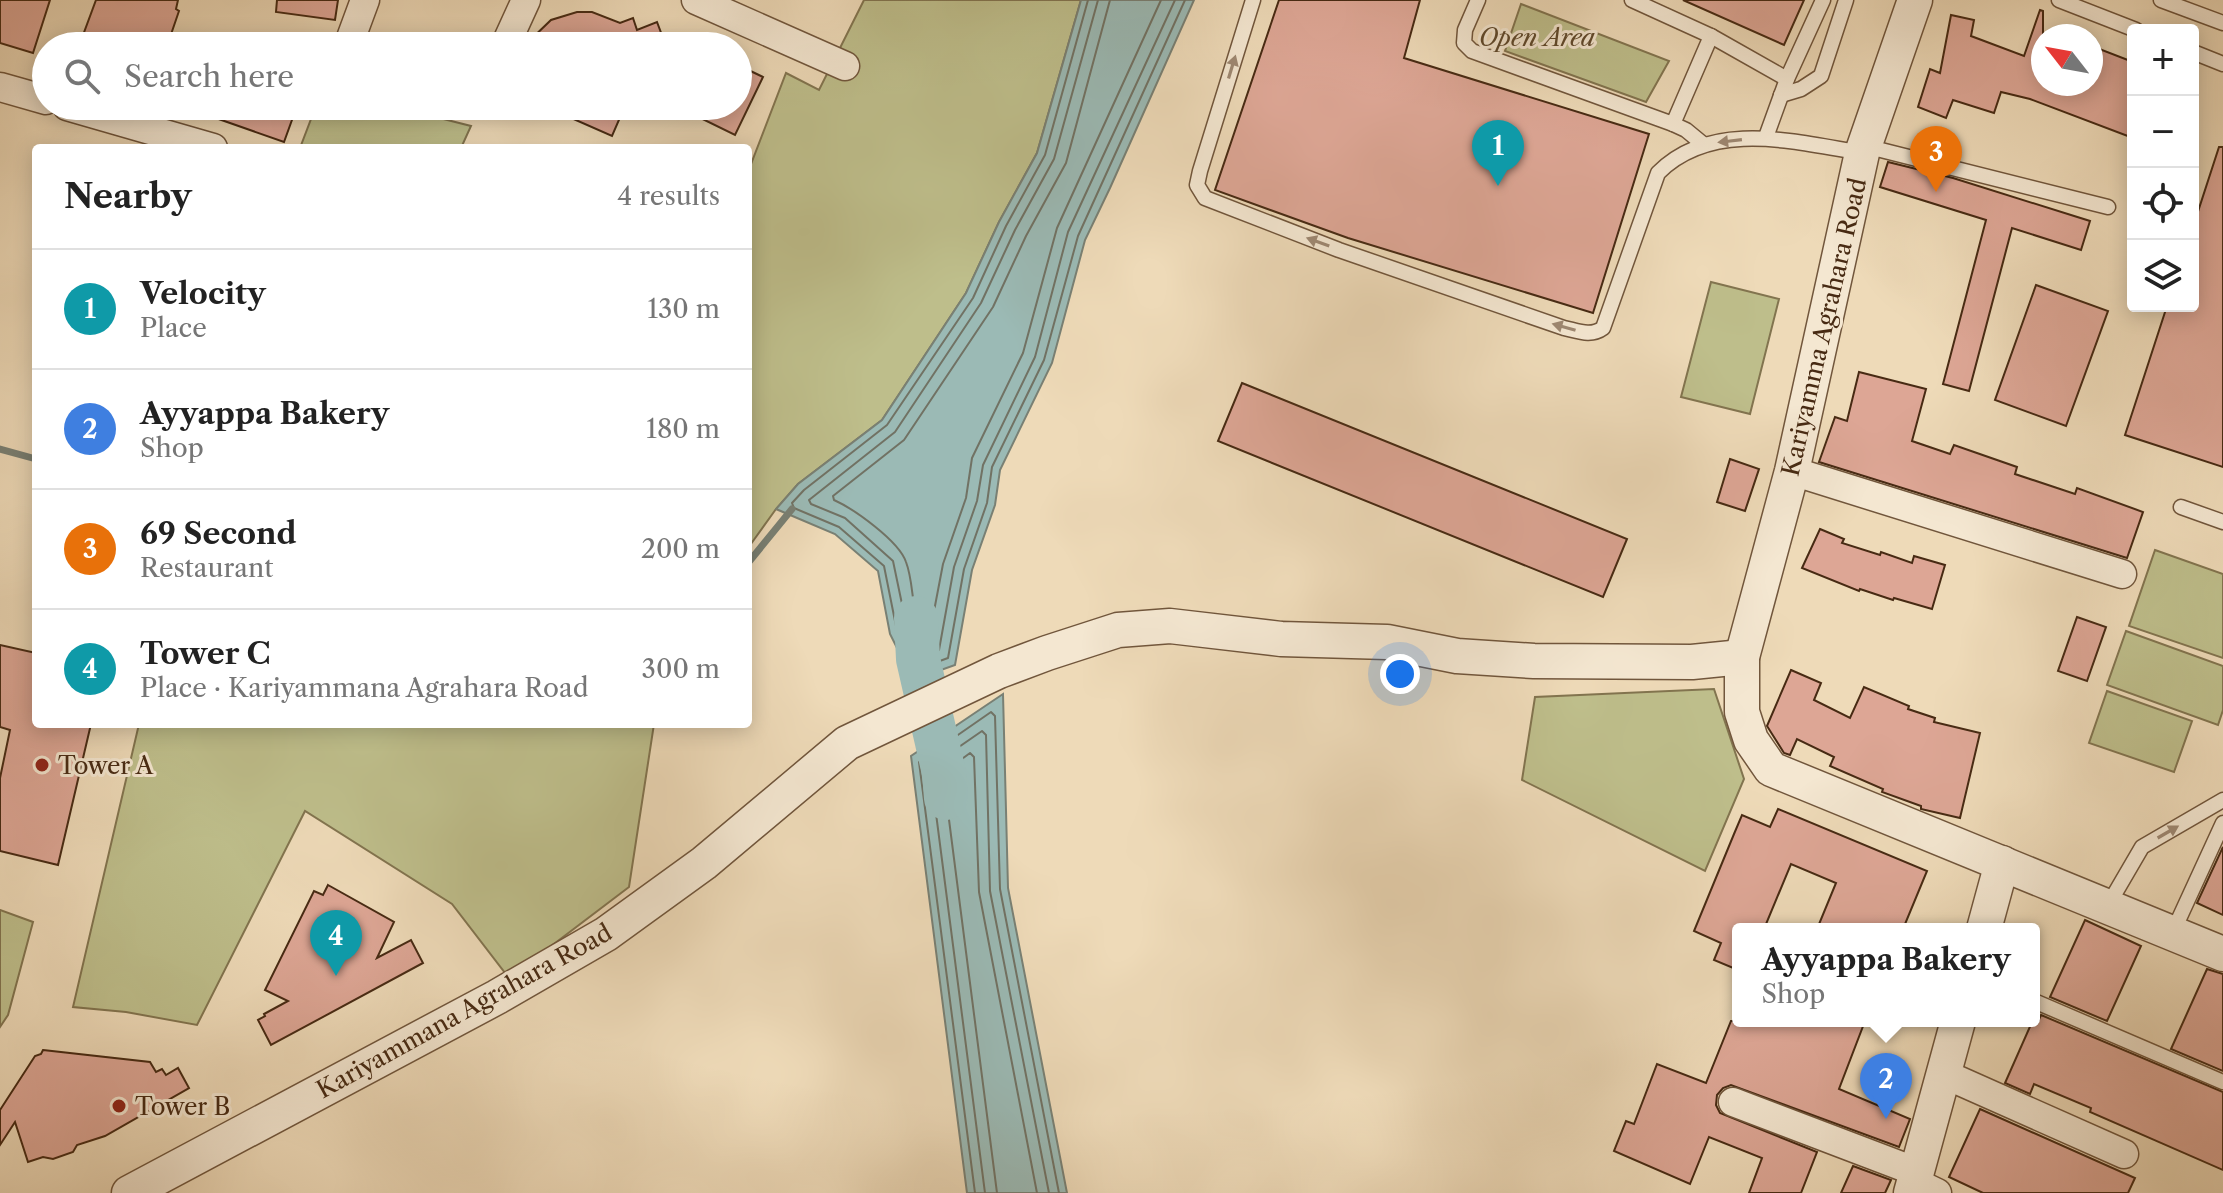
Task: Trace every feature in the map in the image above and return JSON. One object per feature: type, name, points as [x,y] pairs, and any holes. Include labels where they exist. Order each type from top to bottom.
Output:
[{"type":"street","points":[[353,32],[365,0]]},
{"type":"street","points":[[511,32],[526,0]]},
{"type":"street","points":[[696,0],[845,66]]},
{"type":"street","name":"Kariyamma Agrahara Road","points":[[1915,0],[1864,149],[1792,471],[1742,657],[1742,712],[1751,740],[1771,769],[2223,954]]},
{"type":"street","points":[[0,87],[32,96]]},
{"type":"street","points":[[116,120],[199,144]]},
{"type":"street","points":[[1792,471],[2122,574]]},
{"type":"street","name":"Kariyammana Agrahara Road","points":[[129,1193],[497,997],[606,934],[704,863],[847,743],[999,671],[1118,630],[1170,626],[1281,639],[1387,642],[1457,656],[1534,661],[1692,662],[1742,657]]},
{"type":"street","points":[[1986,923],[2002,863]]},
{"type":"street","points":[[1733,1102],[1920,1185],[1956,1027]]},
{"type":"street","points":[[1944,1074],[2124,1154]]},
{"type":"lane","points":[[1253,0],[1200,171],[1197,185],[1205,198],[1339,250],[1564,328],[1590,334],[1603,328],[1658,173],[1674,157],[1703,144],[1766,137],[1864,149],[2108,207]]},
{"type":"lane","points":[[1478,0],[1465,30],[1464,43],[1472,51],[1673,124],[1703,144]]},
{"type":"lane","points":[[1632,0],[1711,36],[1787,79]]},
{"type":"lane","points":[[1766,137],[1787,79],[1823,0]]},
{"type":"lane","points":[[1781,95],[1801,89],[1821,76],[1846,0]]},
{"type":"lane","points":[[2059,0],[2127,26]]},
{"type":"lane","points":[[2161,0],[2223,23]]},
{"type":"lane","points":[[1673,124],[1711,36]]},
{"type":"lane","points":[[2199,54],[2223,64]]},
{"type":"lane","points":[[2181,507],[2223,522]]},
{"type":"lane","points":[[2107,907],[2142,847],[2223,800]]},
{"type":"lane","points":[[2172,934],[2223,823]]},
{"type":"lane","points":[[2040,1004],[2223,1082]]},
{"type":"green space","points":[[864,0],[1081,0],[1037,153],[999,222],[966,293],[882,420],[798,484],[752,542],[752,162],[786,73],[819,90]]},
{"type":"green space","name":"Open Area","points":[[1521,4],[1669,61],[1646,102],[1505,51]]},
{"type":"green space","points":[[311,120],[447,120],[471,126],[463,144],[302,144]]},
{"type":"green space","points":[[1711,282],[1779,299],[1750,414],[1681,397]]},
{"type":"green space","points":[[2155,550],[2223,574],[2223,658],[2129,626]]},
{"type":"green space","points":[[2126,631],[2223,666],[2223,710],[2218,725],[2107,685]]},
{"type":"green space","points":[[1714,689],[1744,779],[1705,871],[1522,780],[1535,697]]},
{"type":"green space","points":[[2107,691],[2192,721],[2174,772],[2089,743]]},
{"type":"green space","points":[[138,728],[653,728],[629,887],[509,978],[452,904],[305,811],[197,1025],[126,1012],[73,1007]]},
{"type":"green space","points":[[0,910],[33,922],[8,1015],[0,1027]]},
{"type":"water","points":[[1081,0],[1194,0],[1085,240],[1052,363],[1000,470],[995,505],[972,570],[955,665],[913,680],[890,634],[878,571],[835,534],[776,509],[798,484],[882,420],[966,293],[999,222],[1037,153]]},
{"type":"water","points":[[1003,694],[1008,888],[1067,1193],[967,1193],[911,756]]},
{"type":"building","points":[[0,0],[50,0],[40,32],[32,32],[32,53],[0,43]]},
{"type":"building","points":[[96,0],[178,0],[176,9],[179,11],[172,32],[84,32]]},
{"type":"building","points":[[277,0],[338,0],[335,20],[276,12]]},
{"type":"building","points":[[1279,0],[1420,0],[1404,58],[1649,134],[1593,313],[1348,238],[1215,190]]},
{"type":"building","points":[[1683,0],[1804,0],[1784,45]]},
{"type":"building","points":[[2040,10],[2043,11],[2043,24],[2035,24]]},
{"type":"building","points":[[577,12],[592,12],[620,23],[633,18],[637,30],[657,22],[661,32],[539,32],[551,20]]},
{"type":"building","points":[[1951,15],[1974,20],[1971,36],[2024,56],[2031,36],[2031,96],[2103,96],[2103,50],[2127,60],[2127,136],[2030,99],[2001,92],[1994,113],[1953,100],[1946,118],[1918,107],[1930,69],[1940,73]]},
{"type":"building","points":[[752,72],[763,77],[752,100]]},
{"type":"building","points":[[221,120],[292,120],[284,142]]},
{"type":"building","points":[[576,120],[619,120],[612,136]]},
{"type":"building","points":[[704,120],[742,120],[735,135]]},
{"type":"building","points":[[2219,147],[2223,147],[2223,467],[2125,435],[2165,312],[2199,312],[2199,209]]},
{"type":"building","points":[[1888,162],[1953,178],[2090,221],[2081,250],[2012,228],[1969,391],[1943,384],[1986,220],[1880,187]]},
{"type":"building","points":[[2036,285],[2108,311],[2066,426],[1995,400]]},
{"type":"building","points":[[1859,372],[1926,389],[1912,441],[1950,454],[1954,445],[2017,467],[2015,474],[2075,494],[2077,488],[2143,512],[2127,558],[1819,462],[1835,417],[1847,421]]},
{"type":"building","points":[[1242,383],[1627,539],[1603,597],[1218,441]]},
{"type":"building","points":[[1730,459],[1759,469],[1745,511],[1717,502]]},
{"type":"building","points":[[1820,529],[1844,539],[1842,543],[1880,555],[1881,552],[1912,563],[1914,556],[1945,565],[1932,609],[1859,591],[1802,568]]},
{"type":"building","points":[[2077,617],[2106,627],[2087,681],[2058,671]]},
{"type":"building","name":"Tower A","points":[[0,645],[32,652],[32,728],[90,728],[58,865],[0,851],[0,778],[10,730],[0,727]]},
{"type":"building","points":[[1791,670],[1821,683],[1814,700],[1850,718],[1864,687],[1909,706],[1908,709],[1935,718],[1934,722],[1980,733],[1960,818],[1921,809],[1921,806],[1882,792],[1883,789],[1830,766],[1834,757],[1797,739],[1790,755],[1784,753],[1767,726]]},
{"type":"building","points":[[1778,809],[1927,871],[1905,923],[1819,923],[1836,883],[1791,864],[1766,923],[1732,923],[1732,968],[1714,960],[1721,943],[1694,931],[1742,815],[1770,827]]},
{"type":"building","points":[[2223,847],[2223,915],[2197,903]]},
{"type":"building","points":[[328,885],[394,922],[377,958],[411,940],[423,963],[271,1045],[258,1020],[288,1001],[265,990],[314,891],[323,895]]},
{"type":"building","points":[[2085,920],[2141,946],[2107,1021],[2050,997]]},
{"type":"building","points":[[2207,969],[2223,974],[2223,1071],[2171,1049]]},
{"type":"building","points":[[2041,1015],[2223,1092],[2223,1170],[2034,1084],[2030,1094],[2005,1083],[2030,1027],[2040,1027]]},
{"type":"building","points":[[1731,1021],[1732,1027],[1863,1027],[1839,1089],[1910,1119],[1899,1147],[1731,1085],[1723,1088],[1717,1095],[1716,1105],[1720,1113],[1817,1152],[1801,1193],[1749,1193],[1762,1158],[1709,1137],[1690,1184],[1614,1151],[1626,1121],[1634,1124],[1657,1064],[1706,1083]]},
{"type":"building","name":"Tower B","points":[[43,1050],[150,1062],[156,1072],[162,1069],[166,1075],[178,1068],[189,1088],[105,1136],[77,1145],[73,1152],[53,1159],[43,1157],[28,1162],[15,1122],[0,1145],[0,1110],[35,1056]]},
{"type":"building","points":[[1980,1109],[2135,1178],[2128,1193],[1983,1193],[1949,1177]]},
{"type":"building","points":[[1853,1166],[1891,1180],[1885,1193],[1841,1193]]},
{"type":"waterway","points":[[0,449],[32,458]]},
{"type":"waterway","points":[[752,558],[792,509]]},
{"type":"waterway","points":[[916,618],[918,659],[944,773],[946,798]]},
{"type":"place","name":"Velocity","points":[[1498,186]]},
{"type":"place","name":"69 Second","points":[[1936,192]]},
{"type":"place","name":"Tower A","points":[[42,765]]},
{"type":"place","name":"Tower C","points":[[336,976]]},
{"type":"place","name":"Tower B","points":[[119,1106]]},
{"type":"place","name":"Ayyappa Bakery","points":[[1886,1119]]}]
